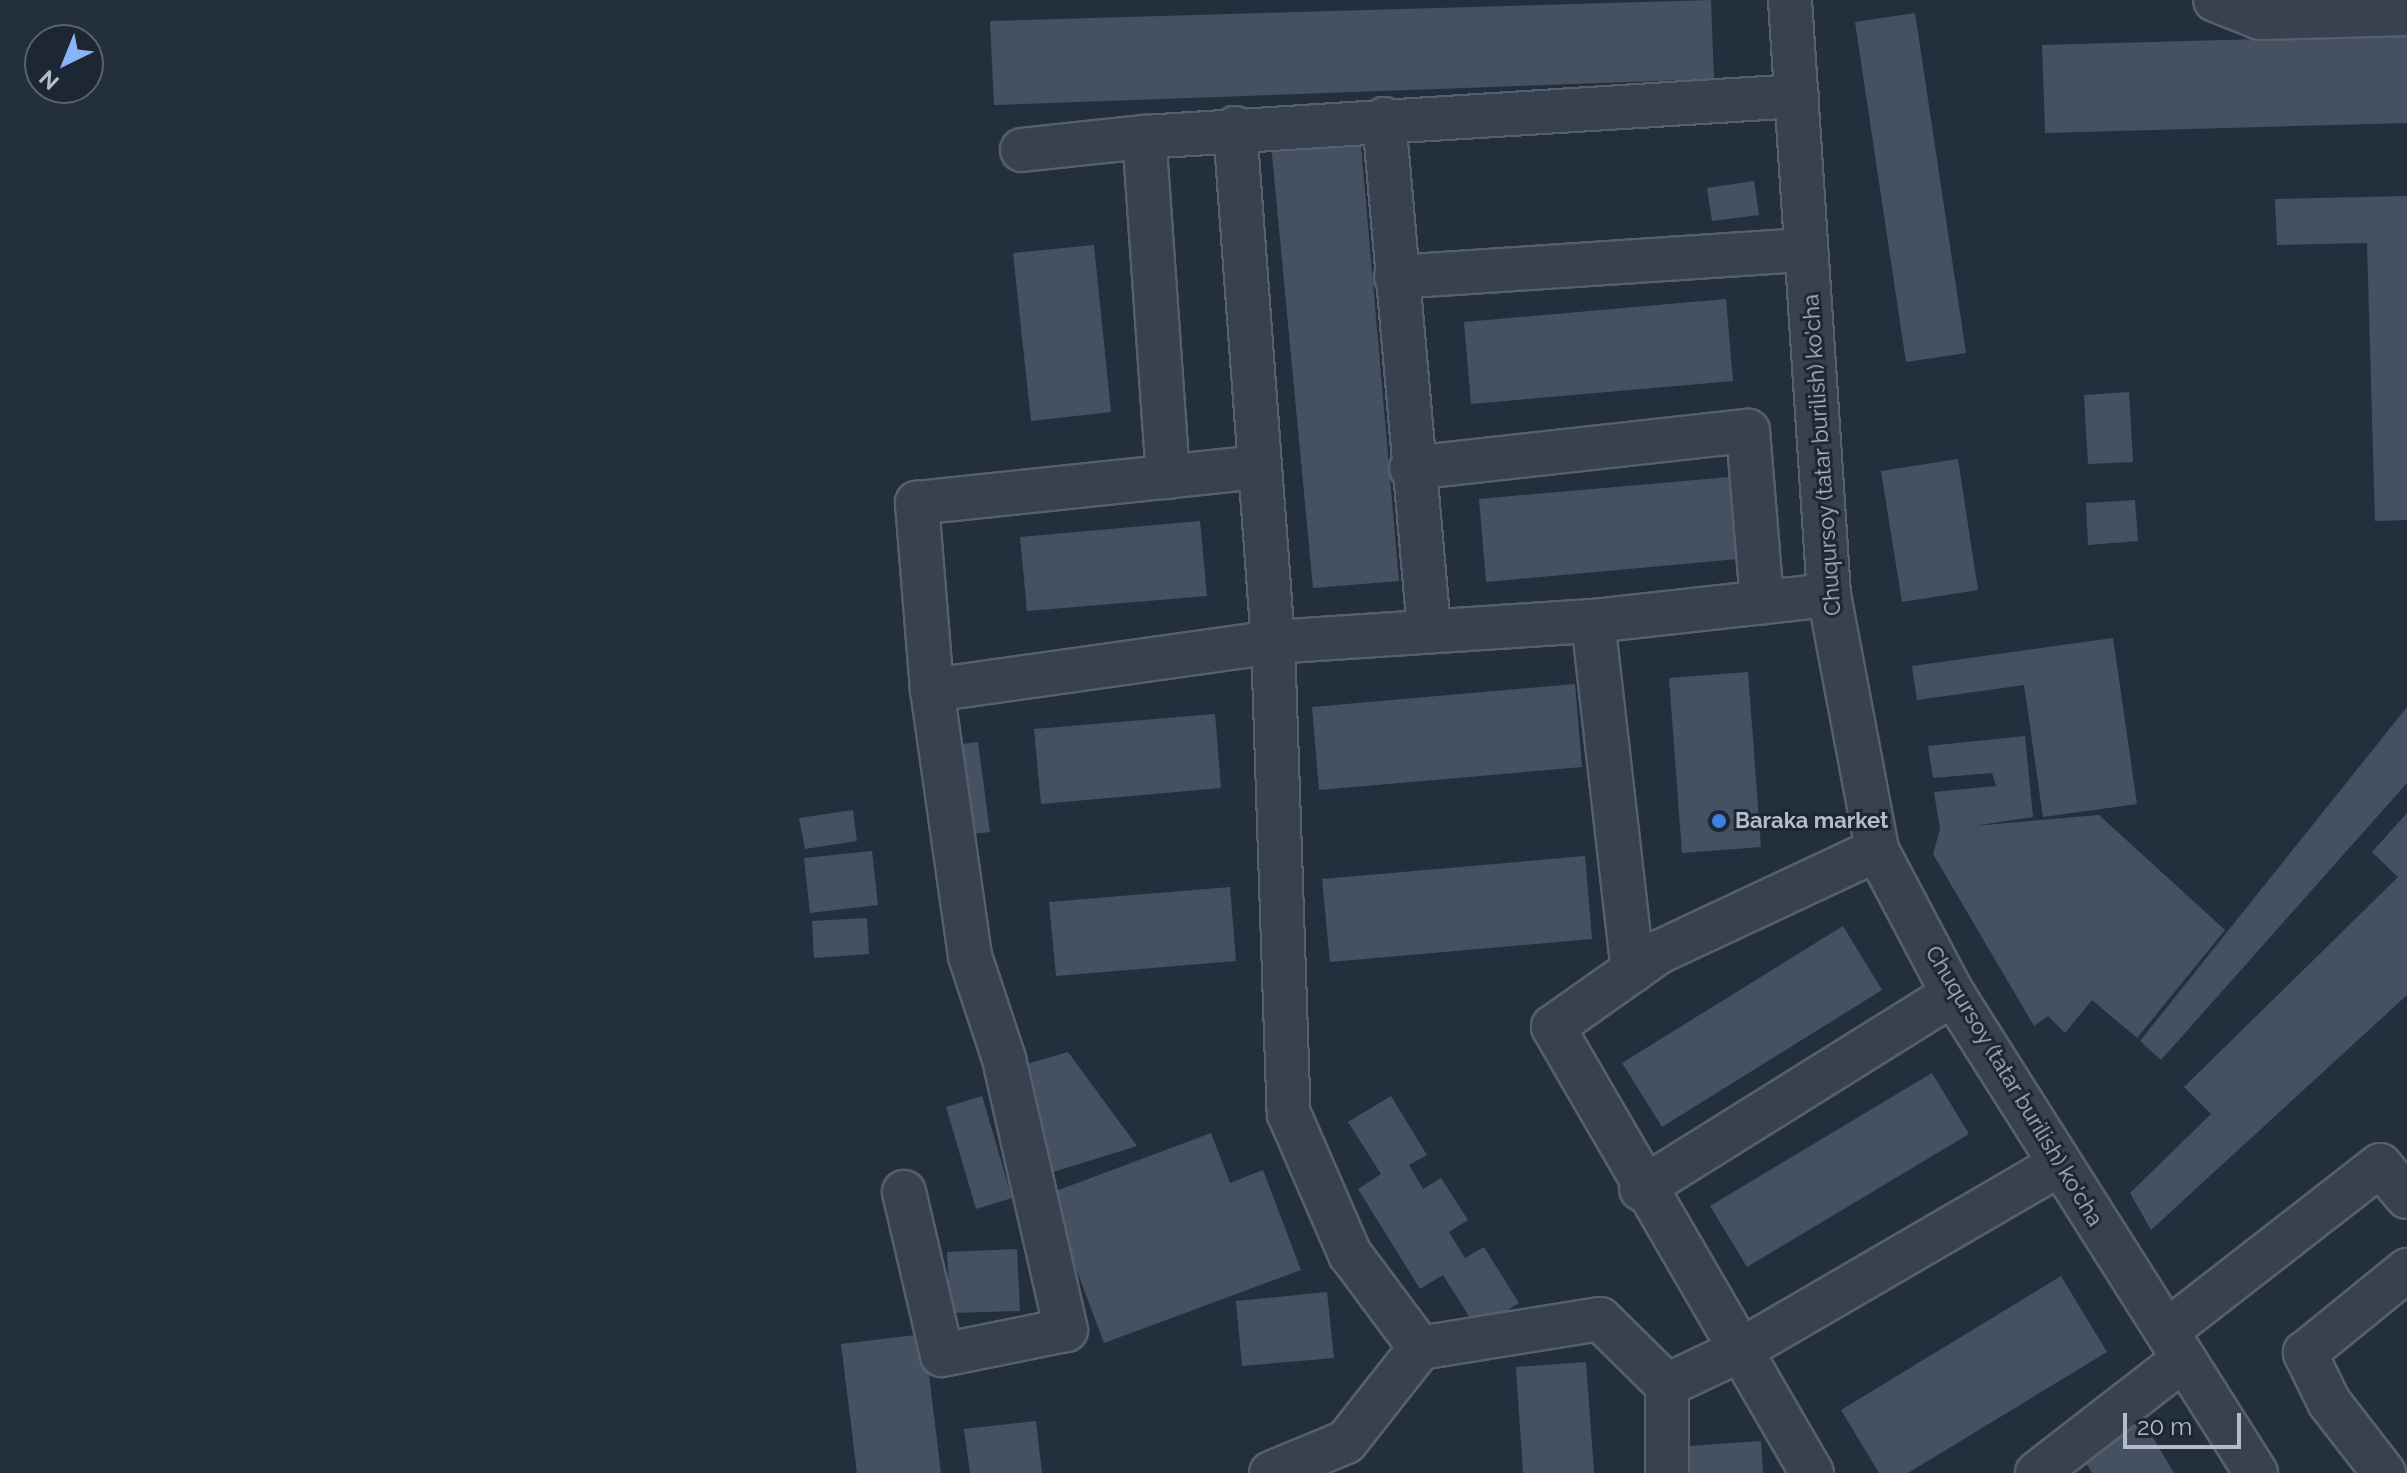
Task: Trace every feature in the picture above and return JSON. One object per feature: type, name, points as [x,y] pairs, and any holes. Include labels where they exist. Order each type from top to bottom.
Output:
[{"type":"street","name":"Chuqursoy (tatar burilish) ko'cha","points":[[1790,0],[1829,595],[1877,850],[1953,994],[2256,1473]]},
{"type":"street","points":[[2215,0],[2260,18],[2407,14]]},
{"type":"street","points":[[1022,150],[1235,128],[1797,96]]},
{"type":"street","points":[[1384,119],[1411,468],[1429,629]]},
{"type":"street","points":[[1235,128],[1273,642],[1289,1114],[1350,1254],[1420,1348]]},
{"type":"street","points":[[1144,137],[1168,477]]},
{"type":"street","points":[[1396,277],[1806,250]]},
{"type":"street","points":[[1411,468],[1748,431],[1762,602]]},
{"type":"street","points":[[904,1192],[942,1355],[1066,1330],[1004,1059],[970,956],[932,690],[917,503],[1258,467]]},
{"type":"street","points":[[932,690],[1273,642],[1429,629],[1593,621],[1829,595]]},
{"type":"street","points":[[1593,621],[1633,971]]},
{"type":"street","points":[[1812,1473],[1641,1189],[1553,1027],[1633,971],[1877,850]]},
{"type":"street","points":[[1641,1189],[1953,994]]},
{"type":"street","points":[[1667,1385],[1739,1351],[2060,1164]]},
{"type":"street","points":[[2037,1473],[2175,1345],[2380,1165],[2407,1197]]},
{"type":"street","points":[[2384,1473],[2329,1402],[2305,1353],[2407,1270]]},
{"type":"street","points":[[1271,1473],[1346,1442],[1420,1348],[1600,1319],[1667,1385],[1667,1473]]},
{"type":"building","points":[[1711,0],[1714,79],[994,105],[990,21]]},
{"type":"building","points":[[1915,13],[1966,353],[1906,362],[1855,22]]},
{"type":"building","points":[[2407,35],[2407,123],[2045,133],[2042,45]]},
{"type":"building","points":[[1360,134],[1399,581],[1313,588],[1271,144]]},
{"type":"building","points":[[1754,181],[1759,215],[1712,221],[1707,188]]},
{"type":"building","points":[[2407,196],[2407,520],[2375,521],[2367,243],[2277,245],[2275,199]]},
{"type":"building","points":[[1094,245],[1111,412],[1031,421],[1013,253]]},
{"type":"building","points":[[1726,299],[1733,381],[1471,404],[1464,322]]},
{"type":"building","points":[[2129,392],[2133,462],[2088,464],[2084,395]]},
{"type":"building","points":[[1958,459],[1978,590],[1902,602],[1881,471]]},
{"type":"building","points":[[1741,476],[1749,558],[1486,582],[1479,499]]},
{"type":"building","points":[[2135,500],[2138,541],[2088,545],[2086,503]]},
{"type":"building","points":[[1200,521],[1207,596],[1027,611],[1020,537]]},
{"type":"building","points":[[2113,638],[2137,804],[2043,817],[2024,685],[1917,700],[1912,666]]},
{"type":"building","points":[[1748,672],[1761,847],[1682,853],[1669,678]]},
{"type":"building","points":[[1575,684],[1582,767],[1319,790],[1312,707]]},
{"type":"building","points":[[2407,707],[2407,783],[2161,1060],[2140,1041]]},
{"type":"building","points":[[1215,714],[1221,788],[1041,804],[1034,729]]},
{"type":"building","points":[[2025,736],[2033,817],[1973,826],[2099,815],[2225,930],[2137,1038],[2092,1000],[2065,1033],[2048,1016],[2034,1026],[1933,854],[1940,829],[1934,792],[1996,786],[1992,773],[1933,778],[1928,746]]},
{"type":"building","points":[[978,742],[990,832],[965,835],[953,745]]},
{"type":"building","points":[[853,810],[857,841],[805,849],[799,818]]},
{"type":"building","points":[[2407,813],[2407,995],[2151,1230],[2130,1193],[2211,1114],[2184,1087],[2398,877],[2372,852]]},
{"type":"building","points":[[872,851],[878,905],[810,913],[804,858]]},
{"type":"building","points":[[1585,856],[1592,939],[1330,962],[1322,879]]},
{"type":"building","points":[[1230,887],[1236,961],[1056,976],[1049,902]]},
{"type":"building","points":[[867,918],[869,954],[814,958],[812,921]]},
{"type":"building","points":[[1843,926],[1882,990],[1662,1127],[1622,1063]]},
{"type":"building","points":[[1068,1052],[1137,1146],[1050,1173],[1017,1067]]},
{"type":"building","points":[[1932,1073],[1969,1134],[1747,1267],[1710,1206]]},
{"type":"building","points":[[982,1096],[1012,1198],[976,1209],[946,1107]]},
{"type":"building","points":[[1391,1096],[1427,1155],[1409,1165],[1423,1189],[1441,1178],[1468,1220],[1449,1232],[1465,1258],[1484,1247],[1519,1303],[1477,1329],[1443,1275],[1420,1289],[1358,1189],[1381,1174],[1348,1122]]},
{"type":"building","points":[[1211,1133],[1230,1183],[1263,1170],[1301,1270],[1104,1343],[1048,1194]]},
{"type":"building","points":[[1017,1249],[1020,1311],[950,1313],[947,1252]]},
{"type":"building","points":[[2061,1276],[2107,1352],[1908,1473],[1879,1473],[1841,1410]]},
{"type":"building","points":[[1327,1292],[1334,1358],[1242,1366],[1236,1301]]},
{"type":"building","points":[[924,1334],[941,1473],[857,1473],[841,1344]]},
{"type":"building","points":[[1586,1362],[1594,1473],[1523,1473],[1516,1367]]},
{"type":"building","points":[[2142,1419],[2174,1473],[2092,1473],[2081,1455]]},
{"type":"building","points":[[1036,1421],[1042,1473],[970,1473],[964,1429]]},
{"type":"building","points":[[1761,1441],[1763,1473],[1690,1473],[1688,1446]]},
{"type":"place","name":"Baraka market","points":[[1719,821]]}]
